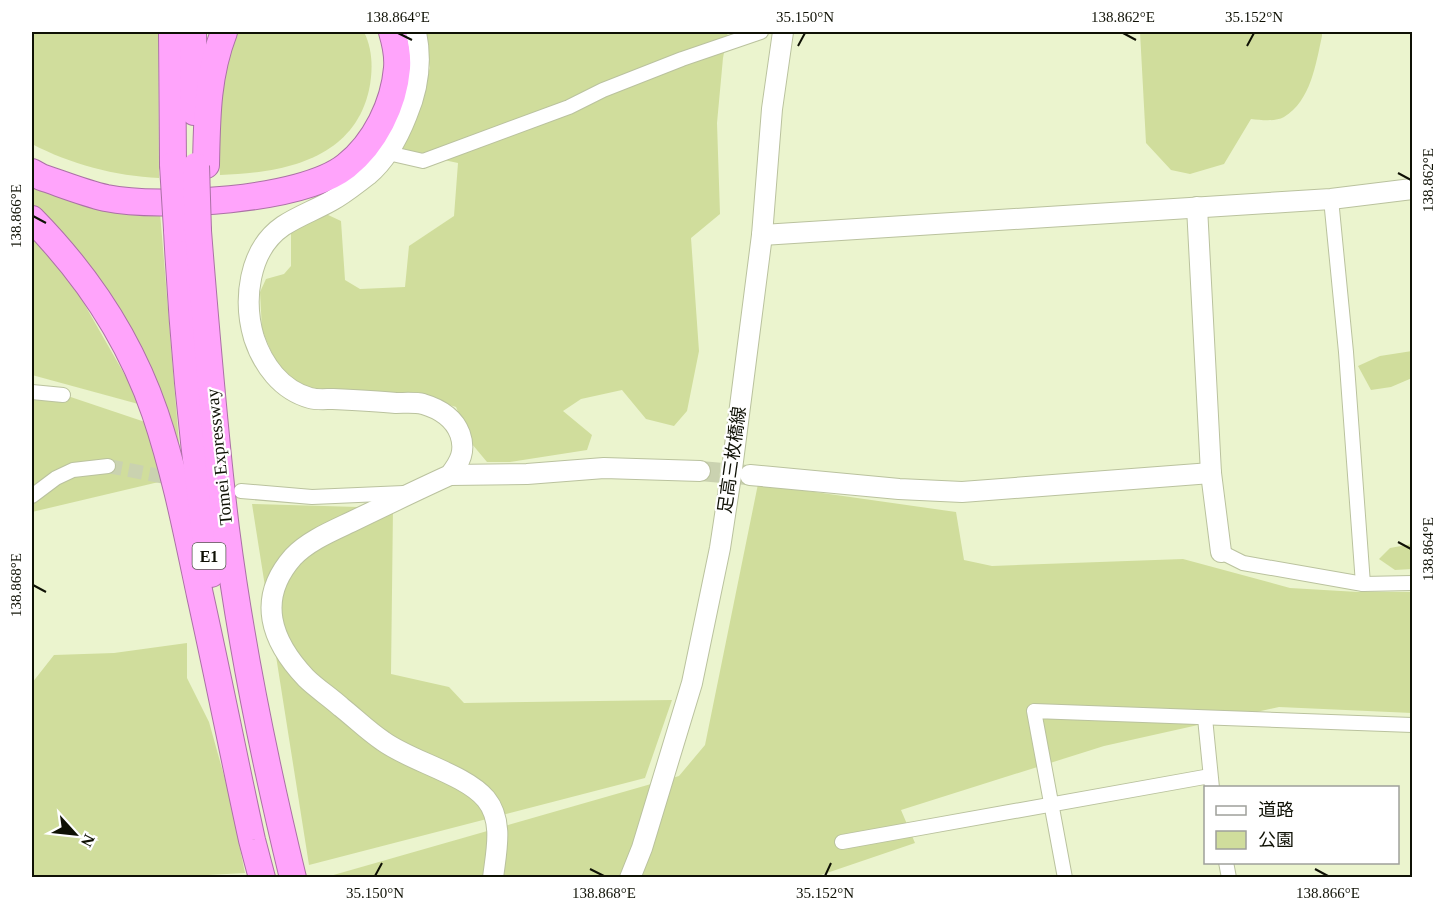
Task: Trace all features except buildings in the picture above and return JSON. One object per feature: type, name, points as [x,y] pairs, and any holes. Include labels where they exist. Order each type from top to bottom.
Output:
[{"type":"highway","name":"Tomei Expressway","points":[[172,32],[192,165]]},
{"type":"highway","name":"Tomei Expressway","points":[[193,32],[194,230],[188,390],[202,513],[227,673],[270,878]]},
{"type":"highway","points":[[192,165],[207,110],[212,67],[224,32]]},
{"type":"highway","points":[[32,156],[92,180],[160,189],[254,184],[299,174],[331,159],[345,148],[368,121],[376,104],[383,68],[382,50],[376,32]]},
{"type":"highway","points":[[32,172],[106,198],[166,203],[255,196],[314,183],[345,167],[371,139],[390,104],[397,66],[392,32]]},
{"type":"highway","points":[[32,219],[67,257],[110,318],[140,376],[155,414],[188,541],[262,878]]},
{"type":"highway","name":"Tomei Expressway","points":[[194,230],[227,531],[247,659],[277,815],[292,878]]},
{"type":"street","points":[[416,32],[420,49],[420,73],[414,99],[402,129],[388,153],[370,173],[349,189],[330,202],[281,227],[267,242],[258,255],[250,282],[249,306],[252,330],[259,354],[271,372],[284,385],[310,398],[422,404],[443,413],[456,423],[463,442],[461,460],[450,475]]},
{"type":"street","points":[[388,153],[423,161],[569,106],[682,59],[761,32]]},
{"type":"street","name":"足高三枚橋線","points":[[630,878],[656,804],[692,683],[720,548],[762,235],[772,109],[783,32]]},
{"type":"street","points":[[762,235],[1331,199],[1413,189]]},
{"type":"street","points":[[1331,199],[1346,352],[1363,584]]},
{"type":"street","points":[[1197,207],[1211,473],[1221,552],[1243,563],[1363,584],[1413,584]]},
{"type":"street","points":[[32,392],[63,395]]},
{"type":"street","points":[[32,496],[56,478],[73,470],[108,466]]},
{"type":"street","points":[[493,878],[498,833],[495,814],[486,799],[472,786],[384,742],[306,678],[285,649],[276,631],[271,612],[271,598],[278,579],[294,556],[322,537],[450,475],[527,474],[604,468],[700,471]]},
{"type":"street","points":[[750,475],[899,489],[962,492],[1211,473]]},
{"type":"street","points":[[241,491],[312,497],[411,493]]},
{"type":"street","points":[[1065,878],[1034,711],[1413,725]]},
{"type":"street","points":[[842,842],[1053,805],[1211,782],[1205,718]]},
{"type":"green space","points":[[32,32],[158,32],[159,178],[126,175],[93,168],[32,144]]},
{"type":"green space","points":[[235,32],[364,32],[371,53],[372,68],[369,90],[360,114],[347,133],[331,148],[289,166],[243,174],[220,175],[216,117],[219,83]]},
{"type":"green space","points":[[423,32],[728,32],[723,58],[717,123],[720,214],[691,238],[699,351],[687,411],[674,426],[646,419],[622,390],[581,399],[563,411],[592,435],[587,450],[510,462],[487,462],[472,444],[456,407],[433,400],[315,393],[281,374],[262,330],[260,292],[266,279],[284,274],[291,266],[291,230],[326,214],[341,221],[345,280],[360,289],[405,287],[409,246],[454,216],[458,163],[397,150],[430,68]]},
{"type":"green space","points":[[1140,32],[1322,32],[1322,36],[1311,81],[1293,110],[1276,120],[1251,119],[1224,164],[1190,174],[1171,170],[1146,143]]},
{"type":"green space","points":[[32,182],[160,212],[180,455],[73,251],[32,206]]},
{"type":"green space","points":[[32,230],[58,258],[142,405],[32,375]]},
{"type":"green space","points":[[1412,351],[1412,378],[1391,387],[1371,390],[1358,366],[1380,356]]},
{"type":"green space","points":[[32,384],[148,423],[163,481],[32,512]]},
{"type":"green space","points":[[758,484],[956,512],[964,560],[992,566],[1183,559],[1290,588],[1412,592],[1412,713],[1279,707],[1104,746],[901,810],[915,843],[815,877],[323,878],[679,776],[705,745]]},
{"type":"green space","points":[[252,504],[393,508],[391,674],[449,687],[464,703],[672,700],[645,778],[309,865]]},
{"type":"green space","points":[[1412,544],[1412,569],[1395,570],[1379,559],[1390,548]]},
{"type":"green space","points":[[187,643],[187,678],[209,722],[228,790],[245,873],[153,878],[32,877],[32,683],[54,655],[114,653]]},
{"type":"tunnel","points":[[108,466],[176,479]]},
{"type":"tunnel","points":[[700,471],[747,475]]}]
